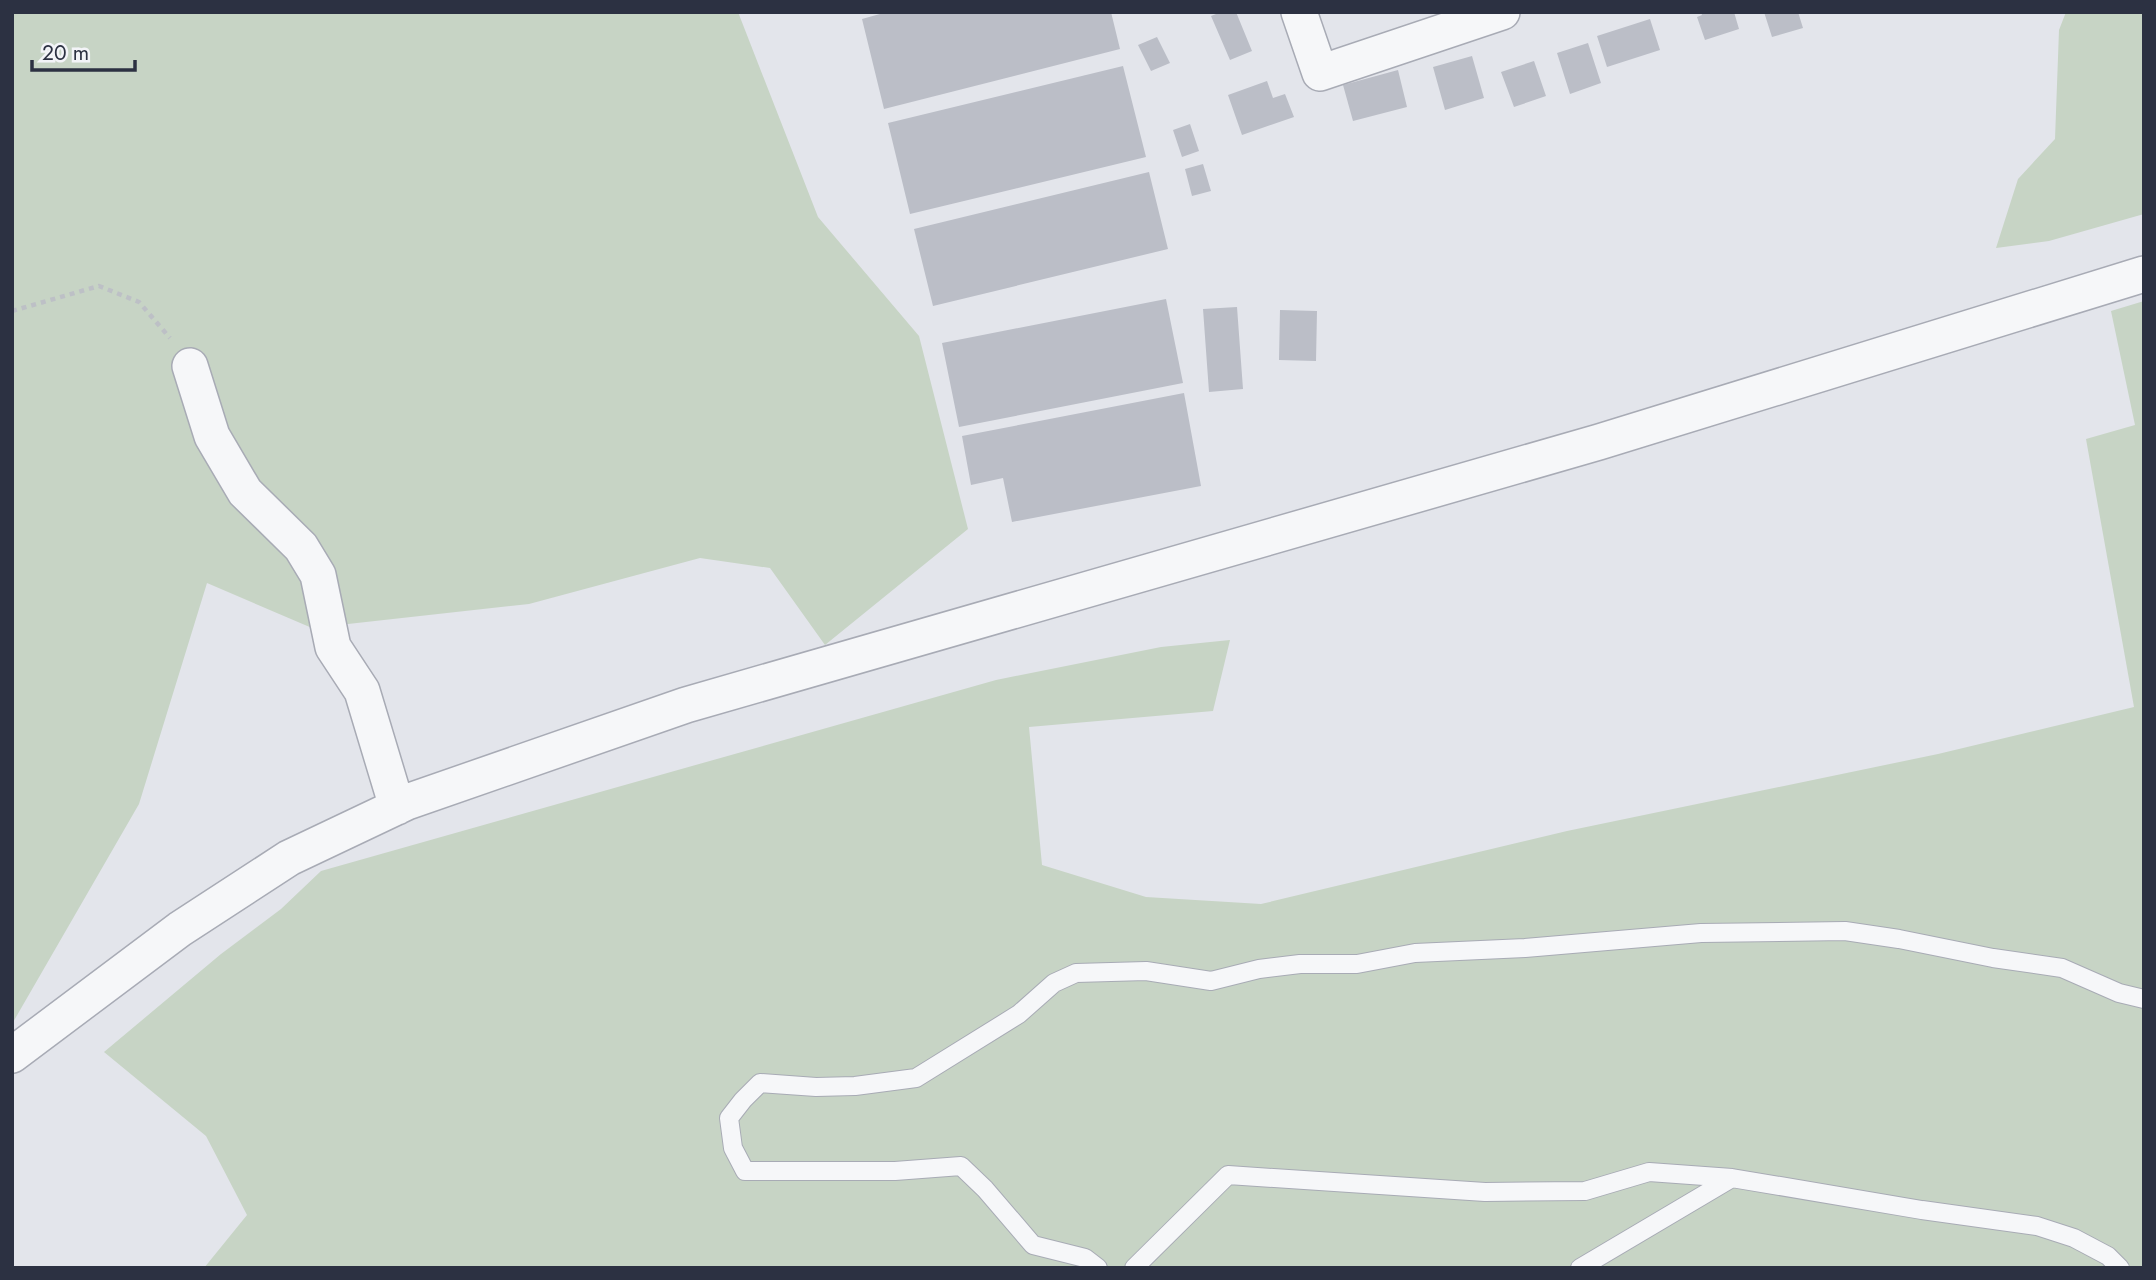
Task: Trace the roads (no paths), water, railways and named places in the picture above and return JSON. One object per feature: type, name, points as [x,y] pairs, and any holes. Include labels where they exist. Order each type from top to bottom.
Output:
[{"type":"street","points":[[1298,12],[1320,73],[1502,12]]},
{"type":"street","points":[[12,1055],[180,929],[289,858],[397,807],[686,705],[1599,442],[2144,274]]},
{"type":"street","points":[[190,366],[212,436],[245,492],[301,547],[318,575],[333,648],[362,691],[397,807]]},
{"type":"lane","points":[[1098,1268],[1085,1258],[1033,1245],[985,1189],[961,1166],[895,1171],[745,1171],[733,1148],[729,1118],[760,1083],[816,1087],[855,1086],[916,1078],[1019,1014],[1054,983],[1076,973],[1146,971],[1211,981],[1273,967],[1357,964],[1415,953],[1525,948],[1701,933],[1845,931],[2062,968],[2119,993],[2144,999]]},
{"type":"lane","points":[[1134,1268],[1228,1175],[1485,1192],[1585,1191],[1648,1171],[1732,1178],[2037,1226],[2074,1238],[2108,1256],[2120,1268]]},
{"type":"lane","points":[[1580,1268],[1732,1178]]}]
